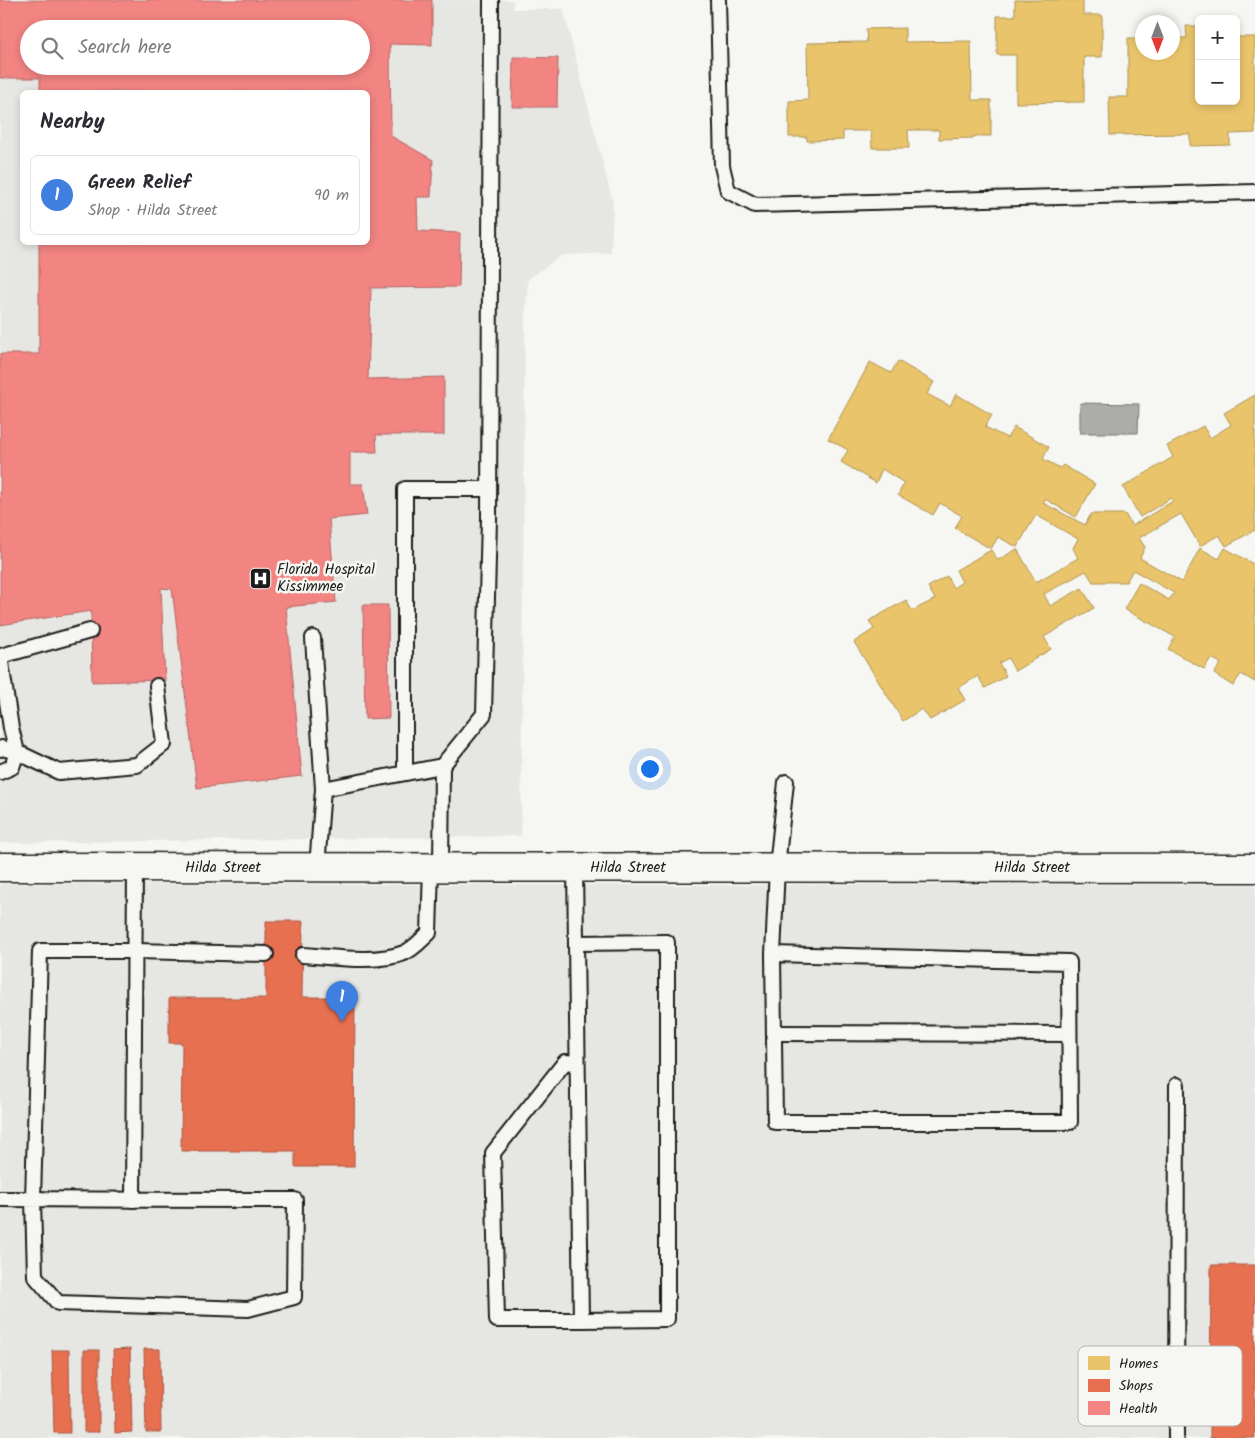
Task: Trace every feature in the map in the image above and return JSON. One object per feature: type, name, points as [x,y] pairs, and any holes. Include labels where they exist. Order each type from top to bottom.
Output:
[{"type":"street","name":"Hilda Street","points":[[0,867],[1255,868]]},
{"type":"lane","points":[[303,955],[373,958],[394,956],[406,952],[429,933],[436,867],[442,766],[484,714],[489,489],[491,0]]},
{"type":"lane","points":[[718,0],[722,166],[728,191],[755,205],[1255,192]]},
{"type":"lane","points":[[405,773],[405,489],[489,489]]},
{"type":"lane","points":[[0,772],[12,767],[17,752],[11,728],[1,656],[90,631]]},
{"type":"lane","points":[[313,638],[322,789],[317,867]]},
{"type":"lane","points":[[0,749],[17,752],[59,772],[137,765],[164,744],[158,686]]},
{"type":"lane","points":[[322,789],[442,766]]},
{"type":"lane","points":[[773,954],[1069,962],[1070,1122],[774,1122],[773,954],[777,867],[786,782]]},
{"type":"lane","points":[[133,1200],[136,867]]},
{"type":"lane","points":[[575,867],[581,1320]]},
{"type":"lane","points":[[576,943],[667,942],[667,1319],[497,1320],[493,1153],[565,1062],[577,1063]]},
{"type":"lane","points":[[0,1199],[33,1199],[133,1200],[295,1200],[294,1297],[248,1309],[58,1303],[35,1276],[33,1199],[40,951],[266,954]]},
{"type":"lane","points":[[774,1033],[1069,1034]]},
{"type":"lane","points":[[1176,1346],[1177,1085]]},
{"type":"shaded area","name":"Florida Hospital Kissimmee","points":[[0,0],[513,0],[513,9],[563,9],[613,203],[611,253],[562,255],[528,279],[525,320],[521,836],[0,843]]},
{"type":"shaded area","points":[[1080,403],[1139,404],[1138,433],[1080,433]]},
{"type":"shaded area","points":[[0,884],[1255,885],[1255,1438],[0,1438]]},
{"type":"building: Homes","points":[[1015,0],[1083,0],[1083,15],[1102,15],[1102,57],[1084,57],[1084,102],[1016,103],[1016,55],[997,55],[997,16],[1015,16]]},
{"type":"building: Homes","points":[[1186,26],[1195,26],[1195,105],[1240,105],[1240,37],[1255,37],[1255,133],[1230,134],[1230,145],[1190,146],[1190,134],[1110,135],[1109,97],[1128,97],[1128,38],[1135,38],[1135,60],[1180,60],[1180,38],[1187,38]]},
{"type":"building: Homes","points":[[905,28],[905,42],[971,41],[972,100],[991,100],[991,136],[939,139],[939,130],[908,130],[909,148],[872,148],[871,131],[843,131],[843,140],[807,141],[807,137],[789,137],[789,101],[808,100],[807,43],[867,42],[866,29]]},
{"type":"building: Homes","points":[[898,361],[934,382],[927,394],[950,406],[956,394],[992,415],[985,427],[1007,438],[1014,427],[1049,447],[1043,459],[1060,468],[1063,465],[1095,484],[1076,517],[1045,499],[1043,503],[1085,525],[1091,514],[1125,514],[1132,526],[1173,501],[1171,498],[1140,517],[1123,487],[1173,457],[1167,446],[1203,426],[1210,438],[1231,425],[1224,413],[1255,395],[1255,530],[1226,546],[1219,535],[1200,546],[1181,514],[1139,538],[1145,547],[1140,558],[1182,582],[1200,548],[1219,559],[1225,548],[1255,565],[1255,682],[1241,674],[1233,686],[1214,674],[1221,663],[1211,658],[1204,669],[1168,649],[1175,637],[1124,609],[1139,583],[1169,600],[1174,593],[1133,570],[1126,582],[1093,582],[1086,571],[1044,594],[1050,606],[1082,588],[1094,608],[1044,637],[1051,649],[1015,671],[1008,658],[999,663],[1006,676],[985,688],[978,676],[958,688],[965,700],[930,720],[922,709],[903,721],[854,642],[874,629],[869,621],[906,600],[912,611],[935,599],[928,587],[947,576],[953,588],[962,582],[956,570],[991,550],[998,560],[1017,549],[1036,582],[1078,558],[1073,548],[1078,539],[1036,515],[1017,547],[998,537],[991,549],[955,528],[962,516],[940,503],[933,515],[898,495],[904,483],[882,469],[876,483],[841,462],[848,450],[828,439],[870,362],[891,373]]},
{"type":"building: Shops","points":[[266,921],[303,921],[302,997],[355,997],[354,1167],[295,1167],[295,1151],[181,1151],[182,1043],[169,1043],[169,998],[266,998]]},
{"type":"building: Shops","points":[[1211,1265],[1255,1265],[1255,1438],[1210,1438],[1210,1426],[1242,1426],[1242,1346],[1211,1346]]},
{"type":"building: Shops","points":[[130,1349],[132,1432],[115,1433],[113,1350]]},
{"type":"building: Shops","points":[[144,1349],[160,1349],[161,1432],[146,1432]]},
{"type":"building: Shops","points":[[52,1350],[69,1350],[70,1433],[54,1433]]},
{"type":"building: Shops","points":[[84,1350],[99,1350],[99,1432],[84,1432]]},
{"type":"building: Health","points":[[0,0],[432,0],[432,45],[390,44],[391,136],[433,160],[431,197],[417,197],[418,231],[460,233],[459,287],[371,288],[368,379],[444,377],[444,435],[376,435],[377,452],[350,452],[350,484],[363,484],[367,515],[329,519],[336,602],[286,607],[302,776],[197,788],[172,589],[161,588],[165,680],[92,682],[91,611],[0,625],[0,354],[39,354],[39,245],[370,245],[370,90],[40,90],[40,78],[0,78]]},
{"type":"building: Health","points":[[513,57],[558,58],[557,107],[512,107]]},
{"type":"building: Health","points":[[363,605],[388,605],[389,718],[365,719]]},
{"type":"place","name":"Florida Hospital Kissimmee","points":[[261,578]]},
{"type":"place","name":"Green Relief","points":[[342,1022]]}]
